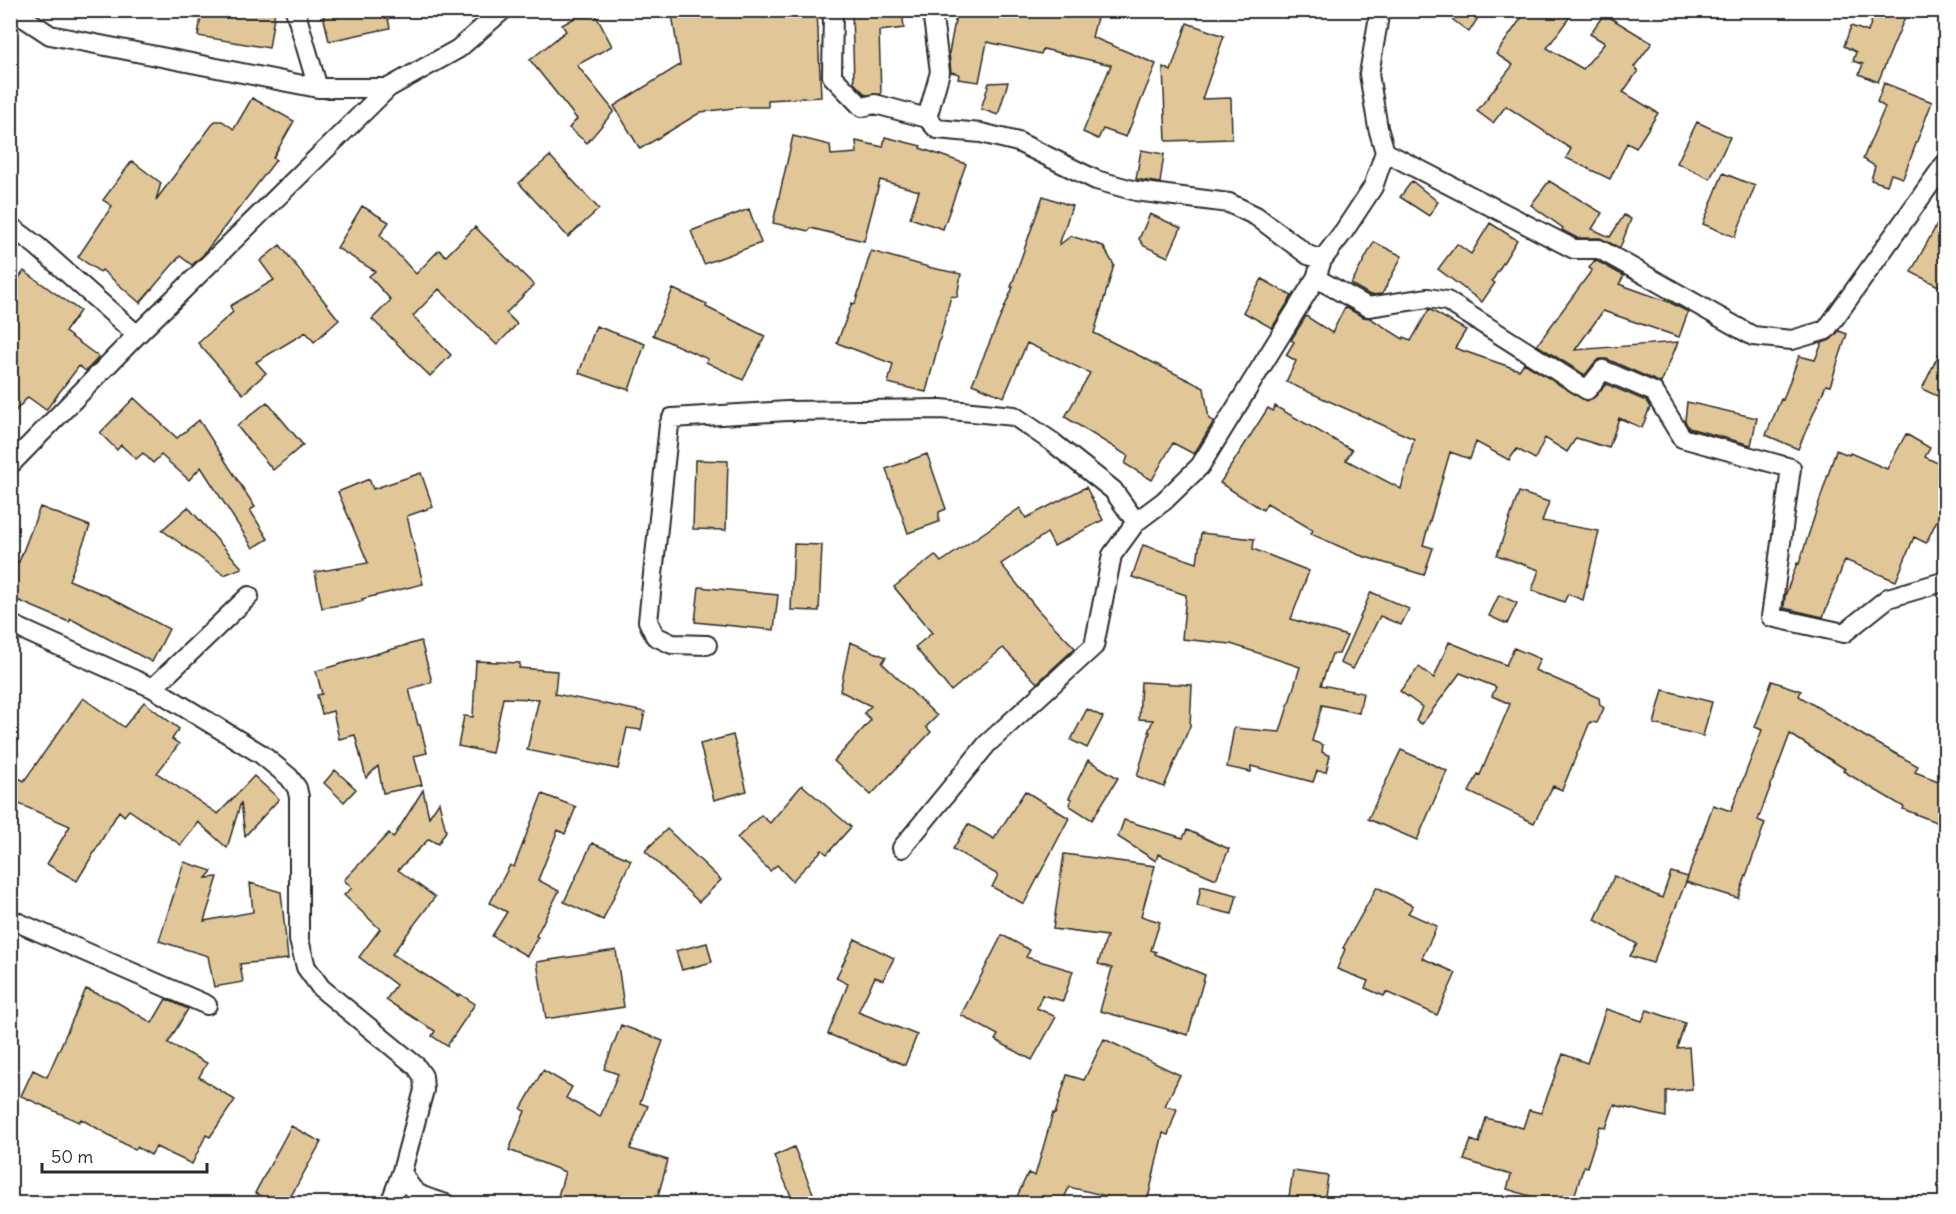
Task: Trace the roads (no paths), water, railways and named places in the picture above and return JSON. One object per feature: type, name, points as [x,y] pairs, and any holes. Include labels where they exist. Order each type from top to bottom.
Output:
[{"type":"street","points":[[12,10],[50,35],[318,88],[388,88]]},
{"type":"street","points":[[295,10],[318,88]]},
{"type":"street","points":[[10,465],[137,335],[388,88],[458,49],[503,10]]},
{"type":"street","points":[[833,10],[832,76],[862,107],[875,104],[927,118],[937,129],[981,133],[1018,142],[1096,180],[1136,191],[1229,203],[1256,216],[1308,255],[1322,260]]},
{"type":"street","points":[[927,118],[940,72],[932,10]]},
{"type":"street","points":[[902,848],[987,744],[1094,646],[1112,555],[1136,522],[1164,501],[1200,466],[1316,278],[1322,260],[1373,187],[1385,152],[1378,128],[1369,74],[1380,10]]},
{"type":"street","points":[[1385,152],[1574,249],[1599,249],[1753,336],[1792,340],[1826,330],[1946,162]]},
{"type":"street","points":[[10,225],[37,246],[137,335]]},
{"type":"street","points":[[1316,278],[1368,307],[1428,298],[1447,301],[1587,390],[1603,370],[1654,392],[1682,438],[1791,468],[1771,617],[1844,633],[1888,598],[1946,582]]},
{"type":"street","points":[[707,645],[672,644],[655,636],[648,621],[669,425],[672,418],[787,411],[941,409],[1014,416],[1051,441],[1113,490],[1136,522]]},
{"type":"street","points":[[153,688],[249,596]]},
{"type":"street","points":[[10,624],[153,688],[261,754],[289,777],[297,789],[299,797],[299,940],[306,967],[321,988],[416,1066],[423,1076],[424,1090],[402,1172],[390,1203]]},
{"type":"street","points":[[10,919],[207,1005]]},
{"type":"street","points":[[402,1172],[415,1194],[446,1203]]}]
